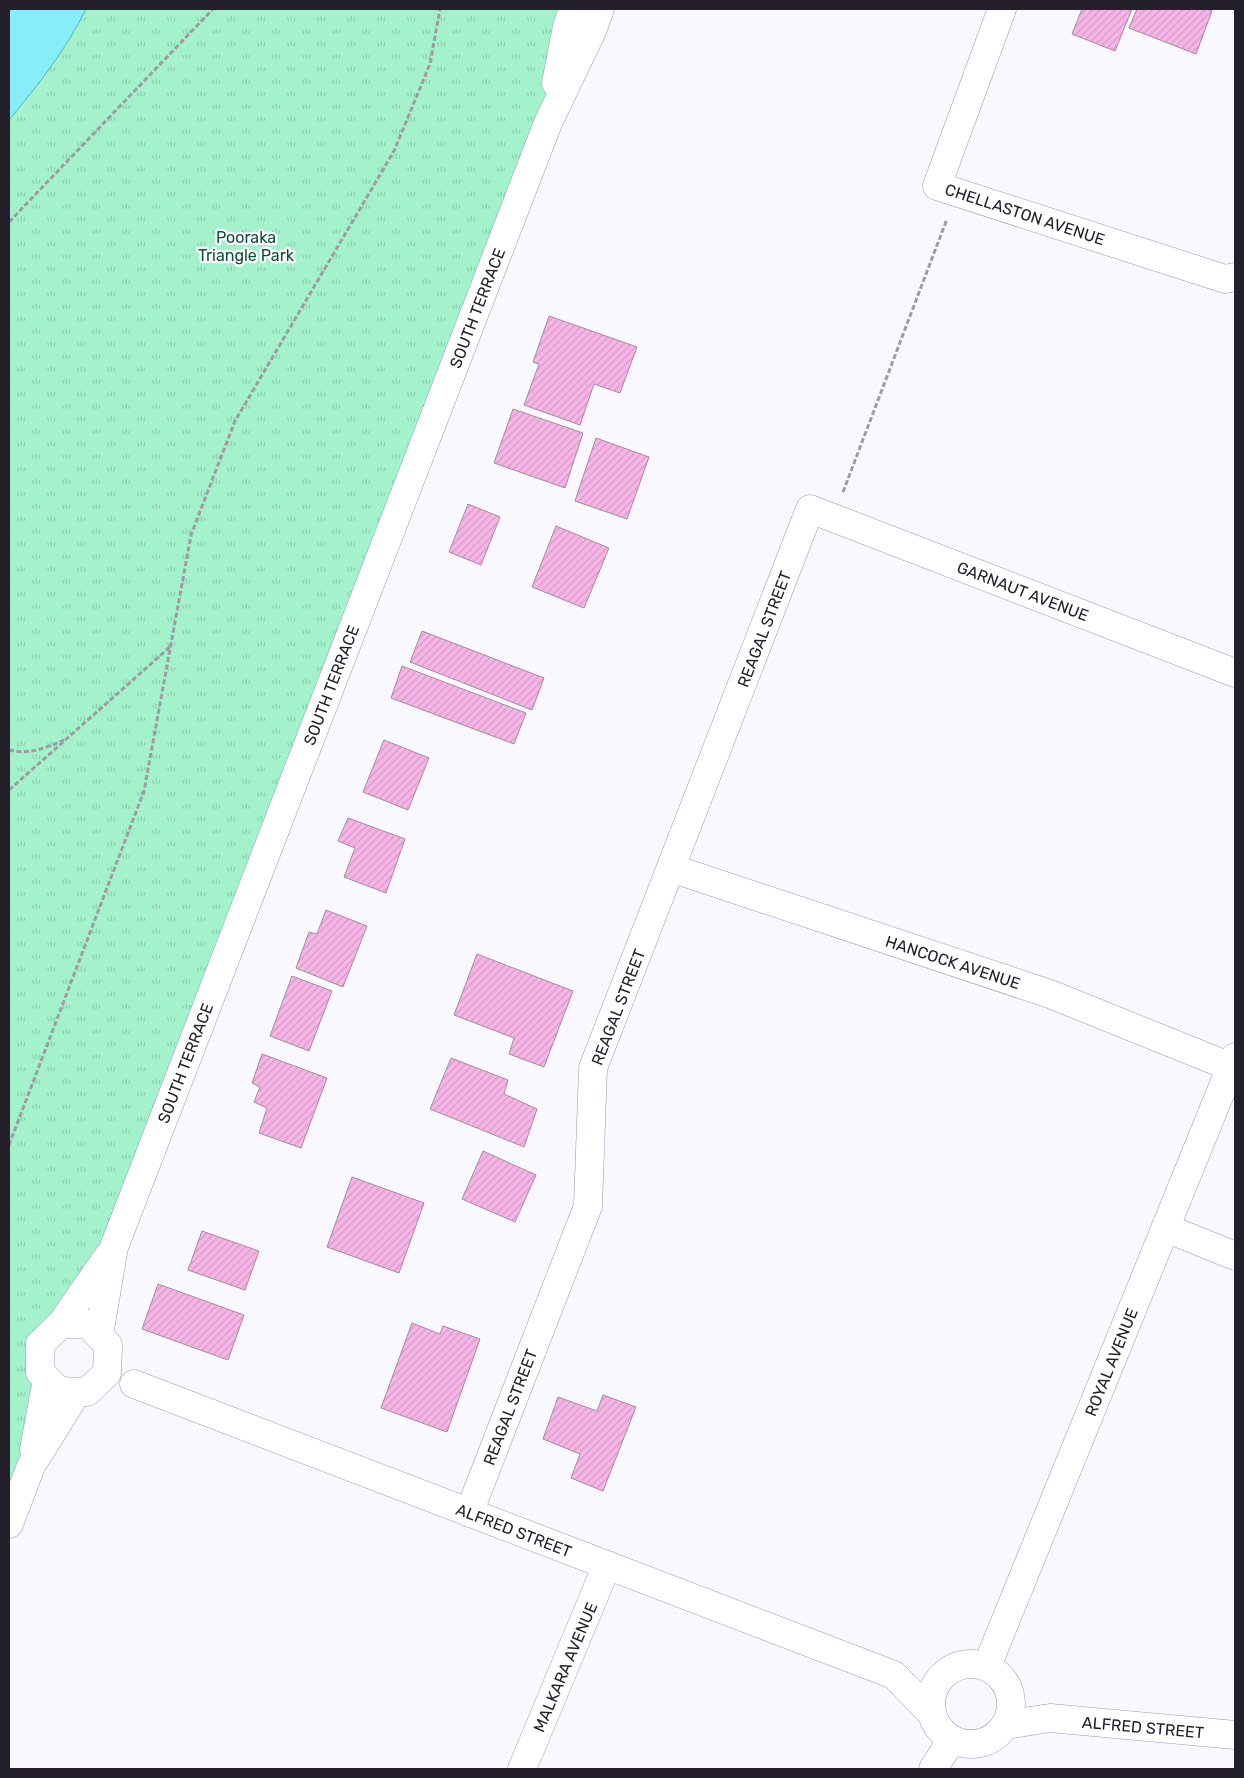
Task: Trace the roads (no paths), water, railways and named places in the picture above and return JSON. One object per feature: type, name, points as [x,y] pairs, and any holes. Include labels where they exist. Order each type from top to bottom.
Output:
[{"type":"street","name":"SOUTH TERRACE","points":[[548,123],[572,9]]},
{"type":"street","name":"SOUTH TERRACE","points":[[60,1324],[114,1247],[548,123],[592,31],[600,9]]},
{"type":"street","name":"CHELLASTON AVENUE","points":[[1002,9],[937,186],[1225,279],[1235,277]]},
{"type":"street","name":"GARNAUT AVENUE","points":[[822,514],[1235,673]]},
{"type":"street","name":"REAGAL STREET","points":[[469,1513],[588,1206],[593,1068],[671,868],[822,514]]},
{"type":"street","name":"HANCOCK AVENUE","points":[[671,868],[1050,994],[1233,1062]]},
{"type":"street","name":"ROYAL AVENUE","points":[[987,1666],[1233,1062]]},
{"type":"street","points":[[1166,1228],[1235,1256]]},
{"type":"street","name":"SOUTH TERRACE","points":[[103,1345],[114,1247]]},
{"type":"street","points":[[31,1466],[87,1387],[107,1373],[103,1345],[88,1324],[60,1324],[40,1344],[40,1372],[59,1391],[87,1387]]},
{"type":"street","name":"ALFRED STREET","points":[[103,1345],[134,1384]]},
{"type":"street","points":[[9,1524],[31,1466],[47,1379]]},
{"type":"street","name":"ALFRED STREET","points":[[87,1387],[134,1384],[607,1565],[894,1676],[931,1713]]},
{"type":"street","name":"MALKARA AVENUE","points":[[522,1769],[607,1565]]},
{"type":"street","points":[[965,1664],[987,1666],[1001,1678],[1009,1694],[1010,1712],[1005,1725],[996,1735],[985,1742],[973,1744],[952,1739],[939,1729],[931,1713],[933,1691],[939,1678],[947,1671],[965,1664]]},
{"type":"street","name":"ALFRED STREET","points":[[894,1676],[947,1671]]},
{"type":"street","name":"ALFRED STREET","points":[[1009,1694],[1050,1718]]},
{"type":"street","name":"ALFRED STREET","points":[[1005,1725],[1050,1718],[1235,1735]]},
{"type":"street","points":[[933,1769],[952,1739]]},
{"type":"water","points":[[9,9],[86,9],[60,53],[9,120]]},
{"type":"park label","name":"Pooraka Triangle Park","points":[[246,246]]}]
